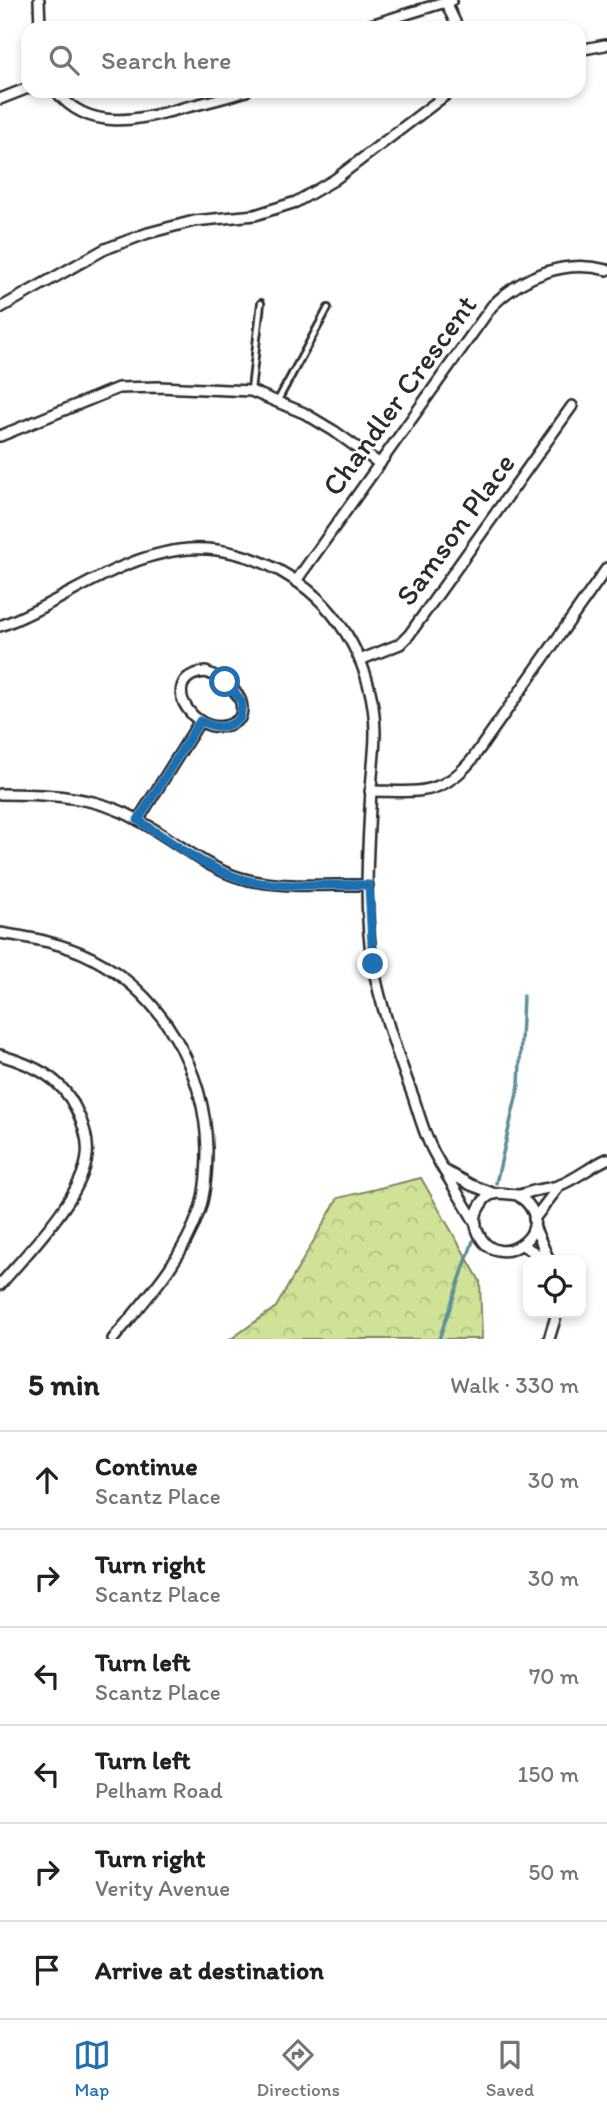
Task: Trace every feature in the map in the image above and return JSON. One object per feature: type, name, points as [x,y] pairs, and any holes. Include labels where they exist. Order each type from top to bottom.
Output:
[{"type":"street","points":[[39,0],[40,21]]},
{"type":"street","points":[[385,21],[449,2],[456,21]]},
{"type":"street","points":[[586,49],[605,45]]},
{"type":"street","points":[[0,99],[21,91]]},
{"type":"street","points":[[63,98],[72,107],[86,114],[115,121],[144,118],[220,98]]},
{"type":"street","points":[[0,308],[105,249],[148,233],[194,220],[255,215],[296,202],[334,180],[442,98]]},
{"type":"street","name":"Chandler Crescent","points":[[296,581],[476,325],[504,294],[516,285],[545,272],[582,267],[607,270]]},
{"type":"street","points":[[0,436],[118,388],[251,391],[278,400],[334,431],[380,464]]},
{"type":"street","name":"Samson Place","points":[[360,660],[400,644],[409,635],[572,407]]},
{"type":"street","points":[[0,626],[22,618],[116,568],[148,555],[181,550],[213,550],[247,555],[275,568],[314,595],[337,620],[360,660],[370,690],[375,733],[370,791],[369,885],[373,964],[397,1054],[432,1148],[476,1224],[481,1238],[493,1248],[508,1250],[528,1240],[534,1223],[560,1185]]},
{"type":"street","points":[[370,791],[428,790],[441,787],[454,779],[471,761],[607,568]]},
{"type":"street","points":[[206,672],[234,691],[242,703],[243,712],[240,718],[229,726],[210,725],[200,721],[184,703],[181,687],[191,676],[206,672]]},
{"type":"street","points":[[138,820],[200,721]]},
{"type":"street","points":[[0,794],[83,799],[121,811],[213,866],[240,878],[270,883],[369,885]]},
{"type":"street","points":[[0,933],[63,945],[93,959],[122,978],[169,1026],[188,1059],[200,1095],[206,1128],[207,1160],[201,1209],[190,1237],[176,1260],[113,1339]]},
{"type":"street","points":[[0,1055],[41,1070],[57,1081],[71,1098],[81,1119],[87,1157],[82,1178],[68,1202],[0,1285]]},
{"type":"street","points":[[517,1195],[560,1185],[607,1159]]},
{"type":"street","points":[[444,1170],[495,1194]]},
{"type":"street","points":[[476,1224],[476,1216],[482,1202],[495,1194],[510,1192],[517,1195],[529,1205],[547,1255]]},
{"type":"street","points":[[522,1245],[540,1255]]},
{"type":"street","points":[[549,1339],[555,1318]]},
{"type":"lane","points":[[251,391],[261,303]]},
{"type":"lane","points":[[278,400],[328,308]]},
{"type":"green space","points":[[421,1178],[480,1281],[482,1339],[231,1339],[276,1307],[338,1198]]},
{"type":"waterway","points":[[496,1183],[519,1085],[523,996]]},
{"type":"waterway","points":[[439,1339],[473,1241]]},
{"type":"route","points":[[225,682],[242,703],[243,712],[240,718],[229,726],[220,727],[200,721],[138,820],[213,866],[254,882],[369,885],[373,964]]}]
